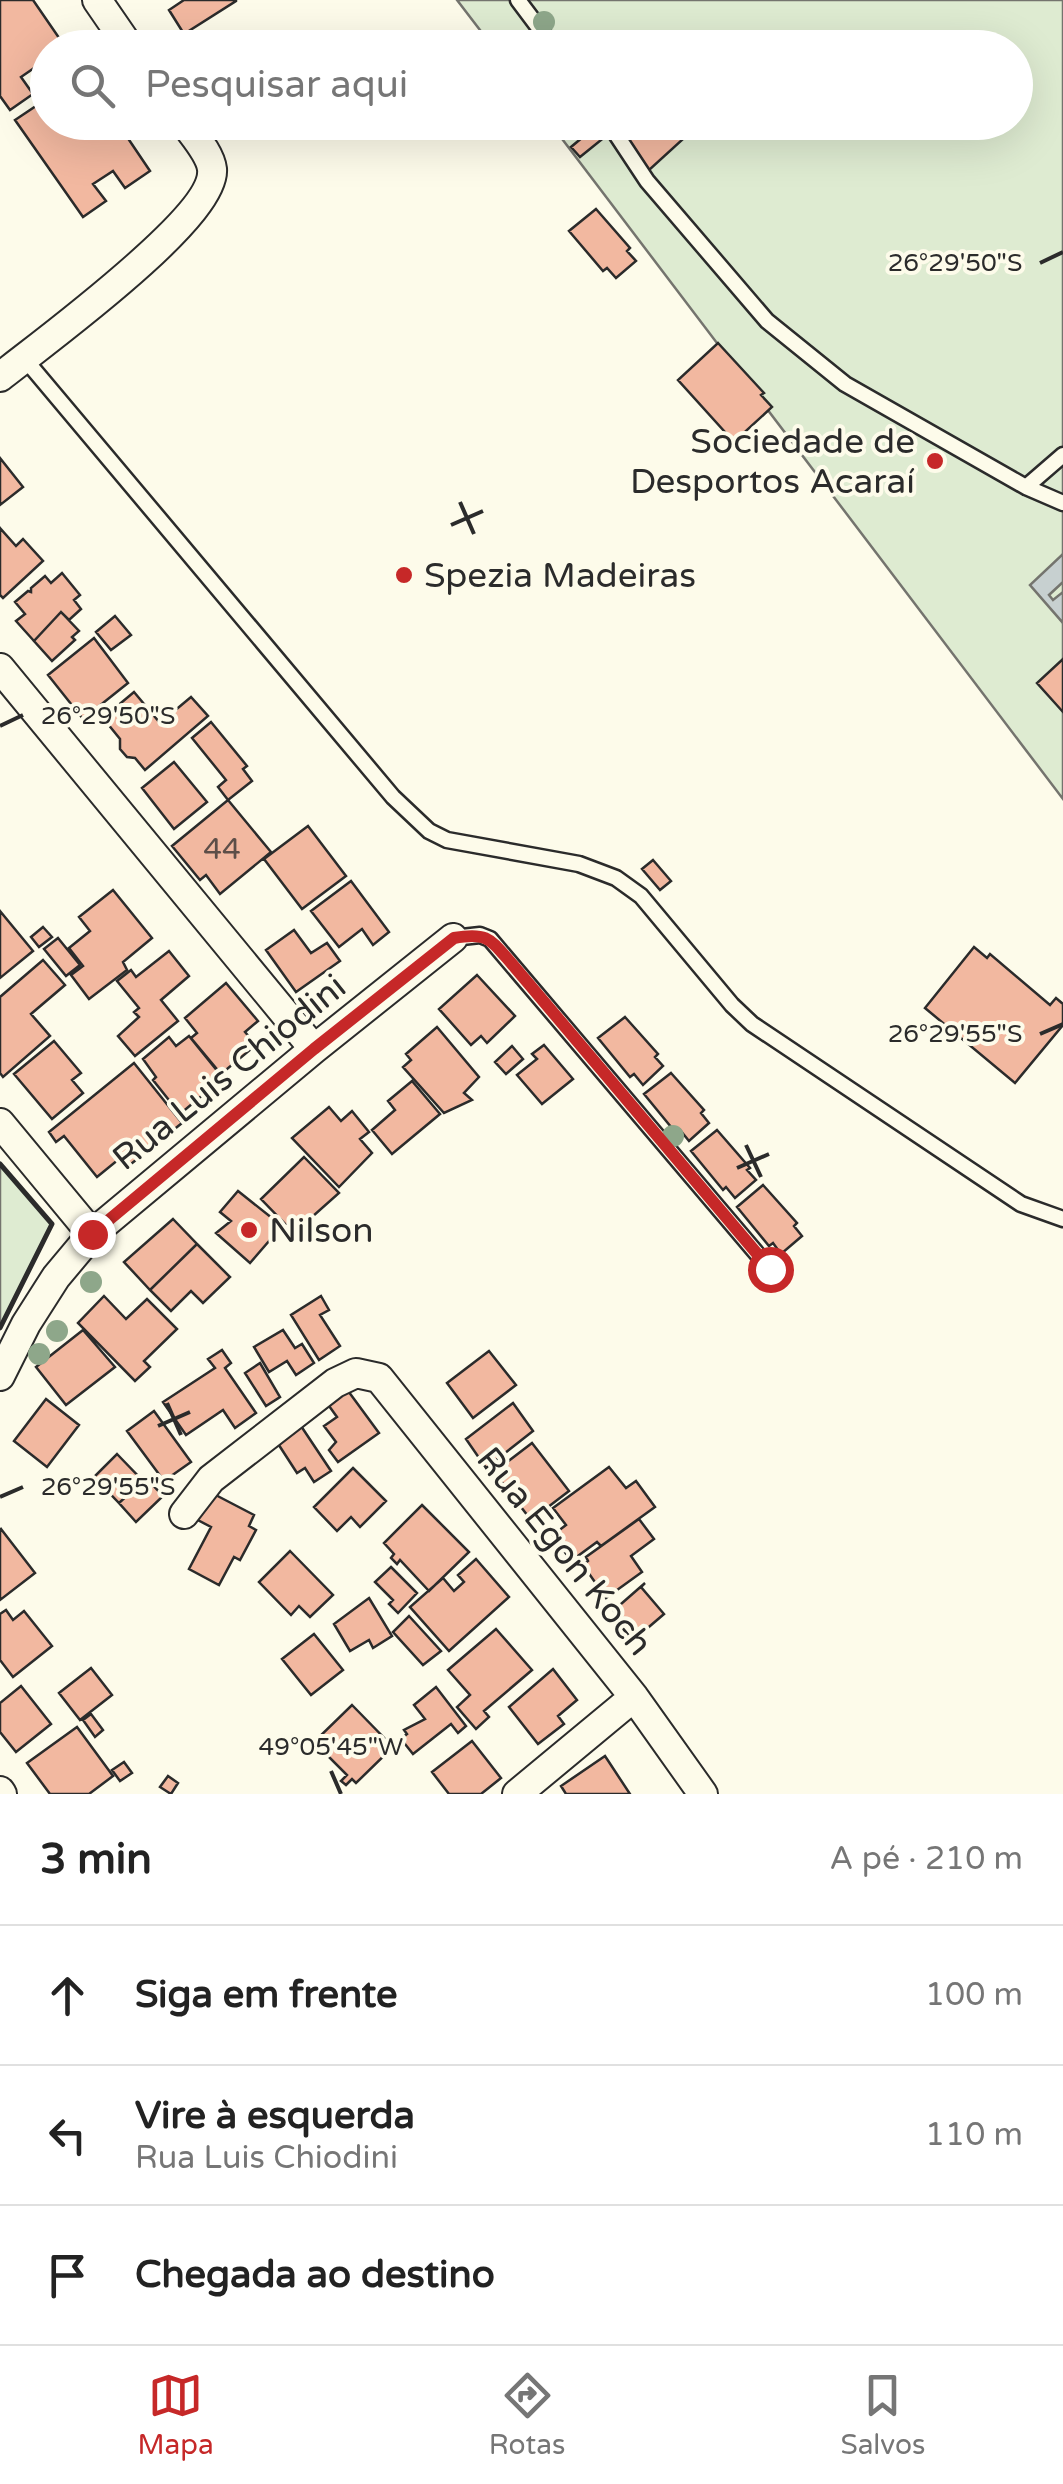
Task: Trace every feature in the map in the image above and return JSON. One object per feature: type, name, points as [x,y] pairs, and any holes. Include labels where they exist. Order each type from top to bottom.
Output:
[{"type":"street","points":[[97,0],[118,30]]},
{"type":"street","points":[[0,378],[154,252],[188,218],[207,192],[212,169],[195,140]]},
{"type":"street","points":[[0,668],[314,1049]]},
{"type":"street","name":"Rua Luis Chiodini","points":[[0,1376],[56,1277],[92,1234],[454,938]]},
{"type":"street","points":[[0,1123],[92,1234]]},
{"type":"street","name":"Rua Egon Koch","points":[[184,1514],[211,1480],[335,1383],[356,1373],[379,1378],[634,1698],[703,1794]]},
{"type":"street","points":[[516,1794],[634,1698]]},
{"type":"lane","points":[[518,0],[540,30]]},
{"type":"lane","points":[[620,140],[647,181],[767,321],[846,384],[1026,487],[1063,503]]},
{"type":"lane","points":[[24,358],[393,796],[428,831],[446,840],[579,864],[616,878],[641,896],[752,1024],[1022,1204],[1063,1219]]},
{"type":"lane","points":[[1026,487],[1063,455]]},
{"type":"lane","points":[[454,938],[480,935],[490,939],[770,1269]]},
{"type":"green space","name":"Sociedade de Desportos Acaraí","points":[[457,0],[1063,0],[1063,799],[563,140],[1033,140],[1033,30],[480,30]]},
{"type":"green space","points":[[0,1164],[52,1224],[0,1328]]},
{"type":"shaded area","points":[[1063,554],[1063,582],[1049,595],[1053,600],[1063,592],[1063,623],[1030,585]]},
{"type":"building","points":[[0,0],[33,0],[54,30],[30,30],[30,71],[21,77],[30,96],[10,110],[0,96]]},
{"type":"building","points":[[184,0],[236,0],[190,30],[182,30],[169,10]]},
{"type":"building","points":[[30,110],[30,140],[129,140],[150,171],[125,188],[113,171],[93,184],[106,201],[83,217],[15,120]]},
{"type":"building","points":[[579,140],[601,140],[580,157],[571,147]]},
{"type":"building","points":[[621,140],[682,140],[648,171]]},
{"type":"building","points":[[596,209],[630,248],[627,251],[636,261],[616,278],[607,268],[603,271],[569,231]]},
{"type":"building","points":[[718,343],[772,407],[734,442],[678,380]]},
{"type":"building","points":[[0,458],[23,487],[0,505]]},
{"type":"building","points":[[0,528],[16,546],[23,539],[43,561],[3,598],[0,595]]},
{"type":"building","points":[[62,573],[80,595],[74,600],[81,609],[69,620],[61,612],[34,641],[16,621],[25,614],[15,602],[45,576],[51,583]]},
{"type":"building","points":[[61,612],[79,631],[72,637],[75,640],[52,661],[34,641]]},
{"type":"building","points":[[115,616],[131,635],[111,650],[96,632]]},
{"type":"building","points":[[94,638],[128,683],[83,719],[48,675]]},
{"type":"building","points":[[1063,659],[1063,712],[1037,683]]},
{"type":"building","points":[[134,692],[160,723],[191,697],[208,716],[145,770],[120,749],[120,739],[103,718]]},
{"type":"building","points":[[211,722],[247,766],[243,769],[252,781],[228,800],[218,787],[226,780],[192,738]]},
{"type":"building","points":[[174,762],[207,802],[174,829],[142,788]]},
{"type":"building","points":[[228,800],[271,852],[220,894],[206,875],[200,880],[172,846]]},
{"type":"building","points":[[308,826],[346,876],[302,909],[264,859]]},
{"type":"building","points":[[653,860],[671,881],[660,890],[642,869]]},
{"type":"building","points":[[351,881],[389,932],[373,945],[362,929],[339,947],[311,911]]},
{"type":"building","points":[[113,890],[152,938],[123,962],[127,970],[89,999],[71,975],[83,966],[69,948],[90,931],[79,917]]},
{"type":"building","points":[[0,911],[33,951],[0,978]]},
{"type":"building","points":[[43,927],[52,937],[39,947],[31,937]]},
{"type":"building","points":[[294,930],[311,953],[327,943],[340,961],[296,992],[266,950]]},
{"type":"building","points":[[58,938],[80,965],[66,976],[44,949]]},
{"type":"building","points":[[974,947],[987,958],[990,954],[1050,1005],[1056,998],[1063,1004],[1063,1025],[1015,1083],[925,1008]]},
{"type":"building","points":[[169,951],[189,976],[161,1000],[178,1021],[135,1056],[118,1036],[139,1017],[134,1012],[139,1008],[117,981],[131,970],[136,977]]},
{"type":"building","points":[[43,960],[65,985],[31,1014],[50,1036],[3,1077],[0,997]]},
{"type":"building","points":[[477,975],[515,1016],[487,1043],[481,1036],[471,1045],[439,1009]]},
{"type":"building","points":[[226,983],[258,1021],[245,1032],[256,1045],[221,1074],[191,1038],[197,1033],[185,1018]]},
{"type":"building","points":[[625,1017],[658,1054],[655,1057],[663,1066],[643,1085],[634,1074],[630,1077],[598,1038]]},
{"type":"building","points":[[437,1027],[479,1077],[464,1093],[472,1100],[444,1113],[403,1067],[411,1060],[406,1054]]},
{"type":"building","points":[[189,1036],[223,1078],[180,1114],[153,1080],[156,1077],[143,1059],[169,1037],[176,1046]]},
{"type":"building","points":[[54,1041],[81,1073],[72,1080],[83,1093],[52,1119],[14,1074]]},
{"type":"building","points":[[544,1045],[573,1079],[542,1104],[517,1075],[537,1059],[532,1054]]},
{"type":"building","points":[[512,1046],[523,1059],[506,1074],[495,1062]]},
{"type":"building","points":[[134,1063],[182,1123],[126,1168],[119,1159],[97,1177],[64,1136],[56,1142],[49,1132]]},
{"type":"building","points":[[671,1073],[704,1110],[701,1113],[709,1123],[689,1141],[680,1130],[676,1133],[644,1094]]},
{"type":"building","points":[[412,1081],[440,1114],[392,1154],[372,1130],[395,1110],[388,1101]]},
{"type":"building","points":[[329,1107],[341,1121],[352,1111],[369,1132],[360,1139],[372,1153],[339,1187],[292,1138]]},
{"type":"building","points":[[717,1130],[756,1180],[735,1198],[726,1187],[723,1190],[691,1151]]},
{"type":"building","points":[[304,1157],[339,1193],[294,1233],[261,1199]]},
{"type":"building","points":[[763,1185],[797,1223],[794,1226],[802,1236],[781,1254],[773,1243],[769,1246],[737,1207]]},
{"type":"building","name":"Nilson","points":[[238,1191],[282,1226],[250,1263],[216,1233],[231,1221],[220,1212]]},
{"type":"building","points":[[173,1219],[197,1244],[150,1290],[124,1262]]},
{"type":"building","points":[[197,1244],[230,1277],[203,1303],[191,1291],[171,1311],[150,1290]]},
{"type":"building","points":[[104,1296],[126,1319],[147,1299],[177,1329],[144,1361],[150,1367],[135,1381],[78,1323]]},
{"type":"building","points":[[321,1296],[329,1310],[320,1315],[340,1346],[319,1360],[291,1315]]},
{"type":"building","points":[[83,1330],[115,1367],[66,1405],[36,1367]]},
{"type":"building","points":[[283,1330],[295,1348],[302,1344],[314,1363],[296,1375],[287,1361],[269,1372],[254,1347]]},
{"type":"building","points":[[222,1350],[231,1363],[225,1368],[256,1413],[235,1428],[223,1410],[186,1435],[163,1402],[215,1368],[208,1359]]},
{"type":"building","points":[[489,1351],[516,1385],[473,1418],[447,1383]]},
{"type":"building","points":[[260,1363],[280,1397],[266,1406],[245,1373]]},
{"type":"building","points":[[343,1384],[379,1433],[338,1462],[329,1450],[336,1442],[324,1426],[337,1417],[324,1399]]},
{"type":"building","points":[[46,1399],[79,1425],[47,1467],[14,1441]]},
{"type":"building","points":[[513,1403],[533,1431],[486,1468],[466,1439]]},
{"type":"building","points":[[154,1411],[191,1462],[164,1481],[127,1431]]},
{"type":"building","points":[[299,1423],[331,1471],[314,1482],[305,1468],[297,1473],[275,1439]]},
{"type":"building","points":[[532,1443],[569,1491],[531,1520],[494,1472]]},
{"type":"building","points":[[117,1454],[143,1481],[119,1503],[94,1477]]},
{"type":"building","points":[[609,1467],[626,1488],[636,1481],[655,1507],[601,1546],[597,1542],[571,1561],[553,1535],[566,1525],[553,1508]]},
{"type":"building","points":[[353,1468],[386,1501],[360,1527],[351,1517],[337,1531],[314,1507]]},
{"type":"building","points":[[146,1478],[163,1496],[136,1522],[119,1503]]},
{"type":"building","points":[[208,1491],[254,1515],[249,1526],[256,1530],[240,1560],[234,1557],[219,1585],[189,1569],[211,1527],[194,1518]]},
{"type":"building","points":[[422,1505],[469,1552],[429,1591],[400,1560],[397,1564],[391,1558],[394,1554],[384,1543]]},
{"type":"building","points":[[639,1519],[654,1539],[631,1556],[642,1572],[606,1598],[583,1565],[588,1561],[586,1557]]},
{"type":"building","points":[[0,1530],[35,1573],[0,1600]]},
{"type":"building","points":[[290,1551],[333,1595],[310,1617],[299,1606],[291,1615],[259,1582]]},
{"type":"building","points":[[476,1559],[509,1597],[449,1651],[410,1607],[443,1578],[454,1591],[464,1582],[458,1575]]},
{"type":"building","points":[[391,1567],[417,1593],[398,1613],[389,1604],[393,1600],[375,1582]]},
{"type":"building","points":[[645,1583],[641,1587],[664,1614],[629,1644],[637,1635],[617,1610],[613,1611]]},
{"type":"building","points":[[369,1598],[392,1636],[373,1648],[369,1640],[350,1651],[334,1624]]},
{"type":"building","points":[[6,1610],[13,1620],[24,1611],[52,1646],[13,1677],[0,1660],[0,1614]]},
{"type":"building","points":[[409,1616],[441,1651],[423,1665],[393,1632]]},
{"type":"building","points":[[496,1629],[532,1670],[484,1711],[489,1717],[476,1729],[457,1707],[470,1695],[448,1670]]},
{"type":"building","points":[[314,1634],[343,1670],[311,1695],[282,1659]]},
{"type":"building","points":[[91,1668],[112,1695],[80,1720],[59,1693]]},
{"type":"building","points":[[553,1669],[577,1700],[558,1716],[564,1724],[538,1744],[509,1707]]},
{"type":"building","points":[[21,1686],[51,1724],[16,1752],[0,1732],[0,1703]]},
{"type":"building","points":[[436,1687],[466,1726],[458,1733],[451,1724],[413,1754],[401,1739],[407,1734],[404,1730],[425,1719],[414,1705]]},
{"type":"building","points":[[352,1705],[393,1747],[356,1783],[352,1779],[346,1785],[341,1781],[347,1775],[314,1742]]},
{"type":"building","points":[[91,1714],[103,1730],[95,1737],[83,1720]]},
{"type":"building","points":[[77,1727],[113,1776],[89,1794],[50,1794],[27,1763]]},
{"type":"building","points":[[472,1741],[501,1778],[481,1794],[449,1794],[432,1772]]},
{"type":"building","points":[[605,1756],[630,1794],[566,1794],[561,1786]]},
{"type":"building","points":[[124,1762],[132,1773],[120,1781],[112,1770]]},
{"type":"building","points":[[168,1776],[178,1783],[171,1794],[160,1787]]},
{"type":"wall","points":[[0,1164],[52,1224],[0,1328]]},
{"type":"place","name":"Sociedade de Desportos Acaraí","points":[[935,461]]},
{"type":"place","name":"Spezia Madeiras","points":[[404,575]]},
{"type":"place","name":"Nilson","points":[[249,1230]]},
{"type":"route","points":[[92,1234],[454,938],[480,935],[490,939],[512,964],[770,1269]]}]
